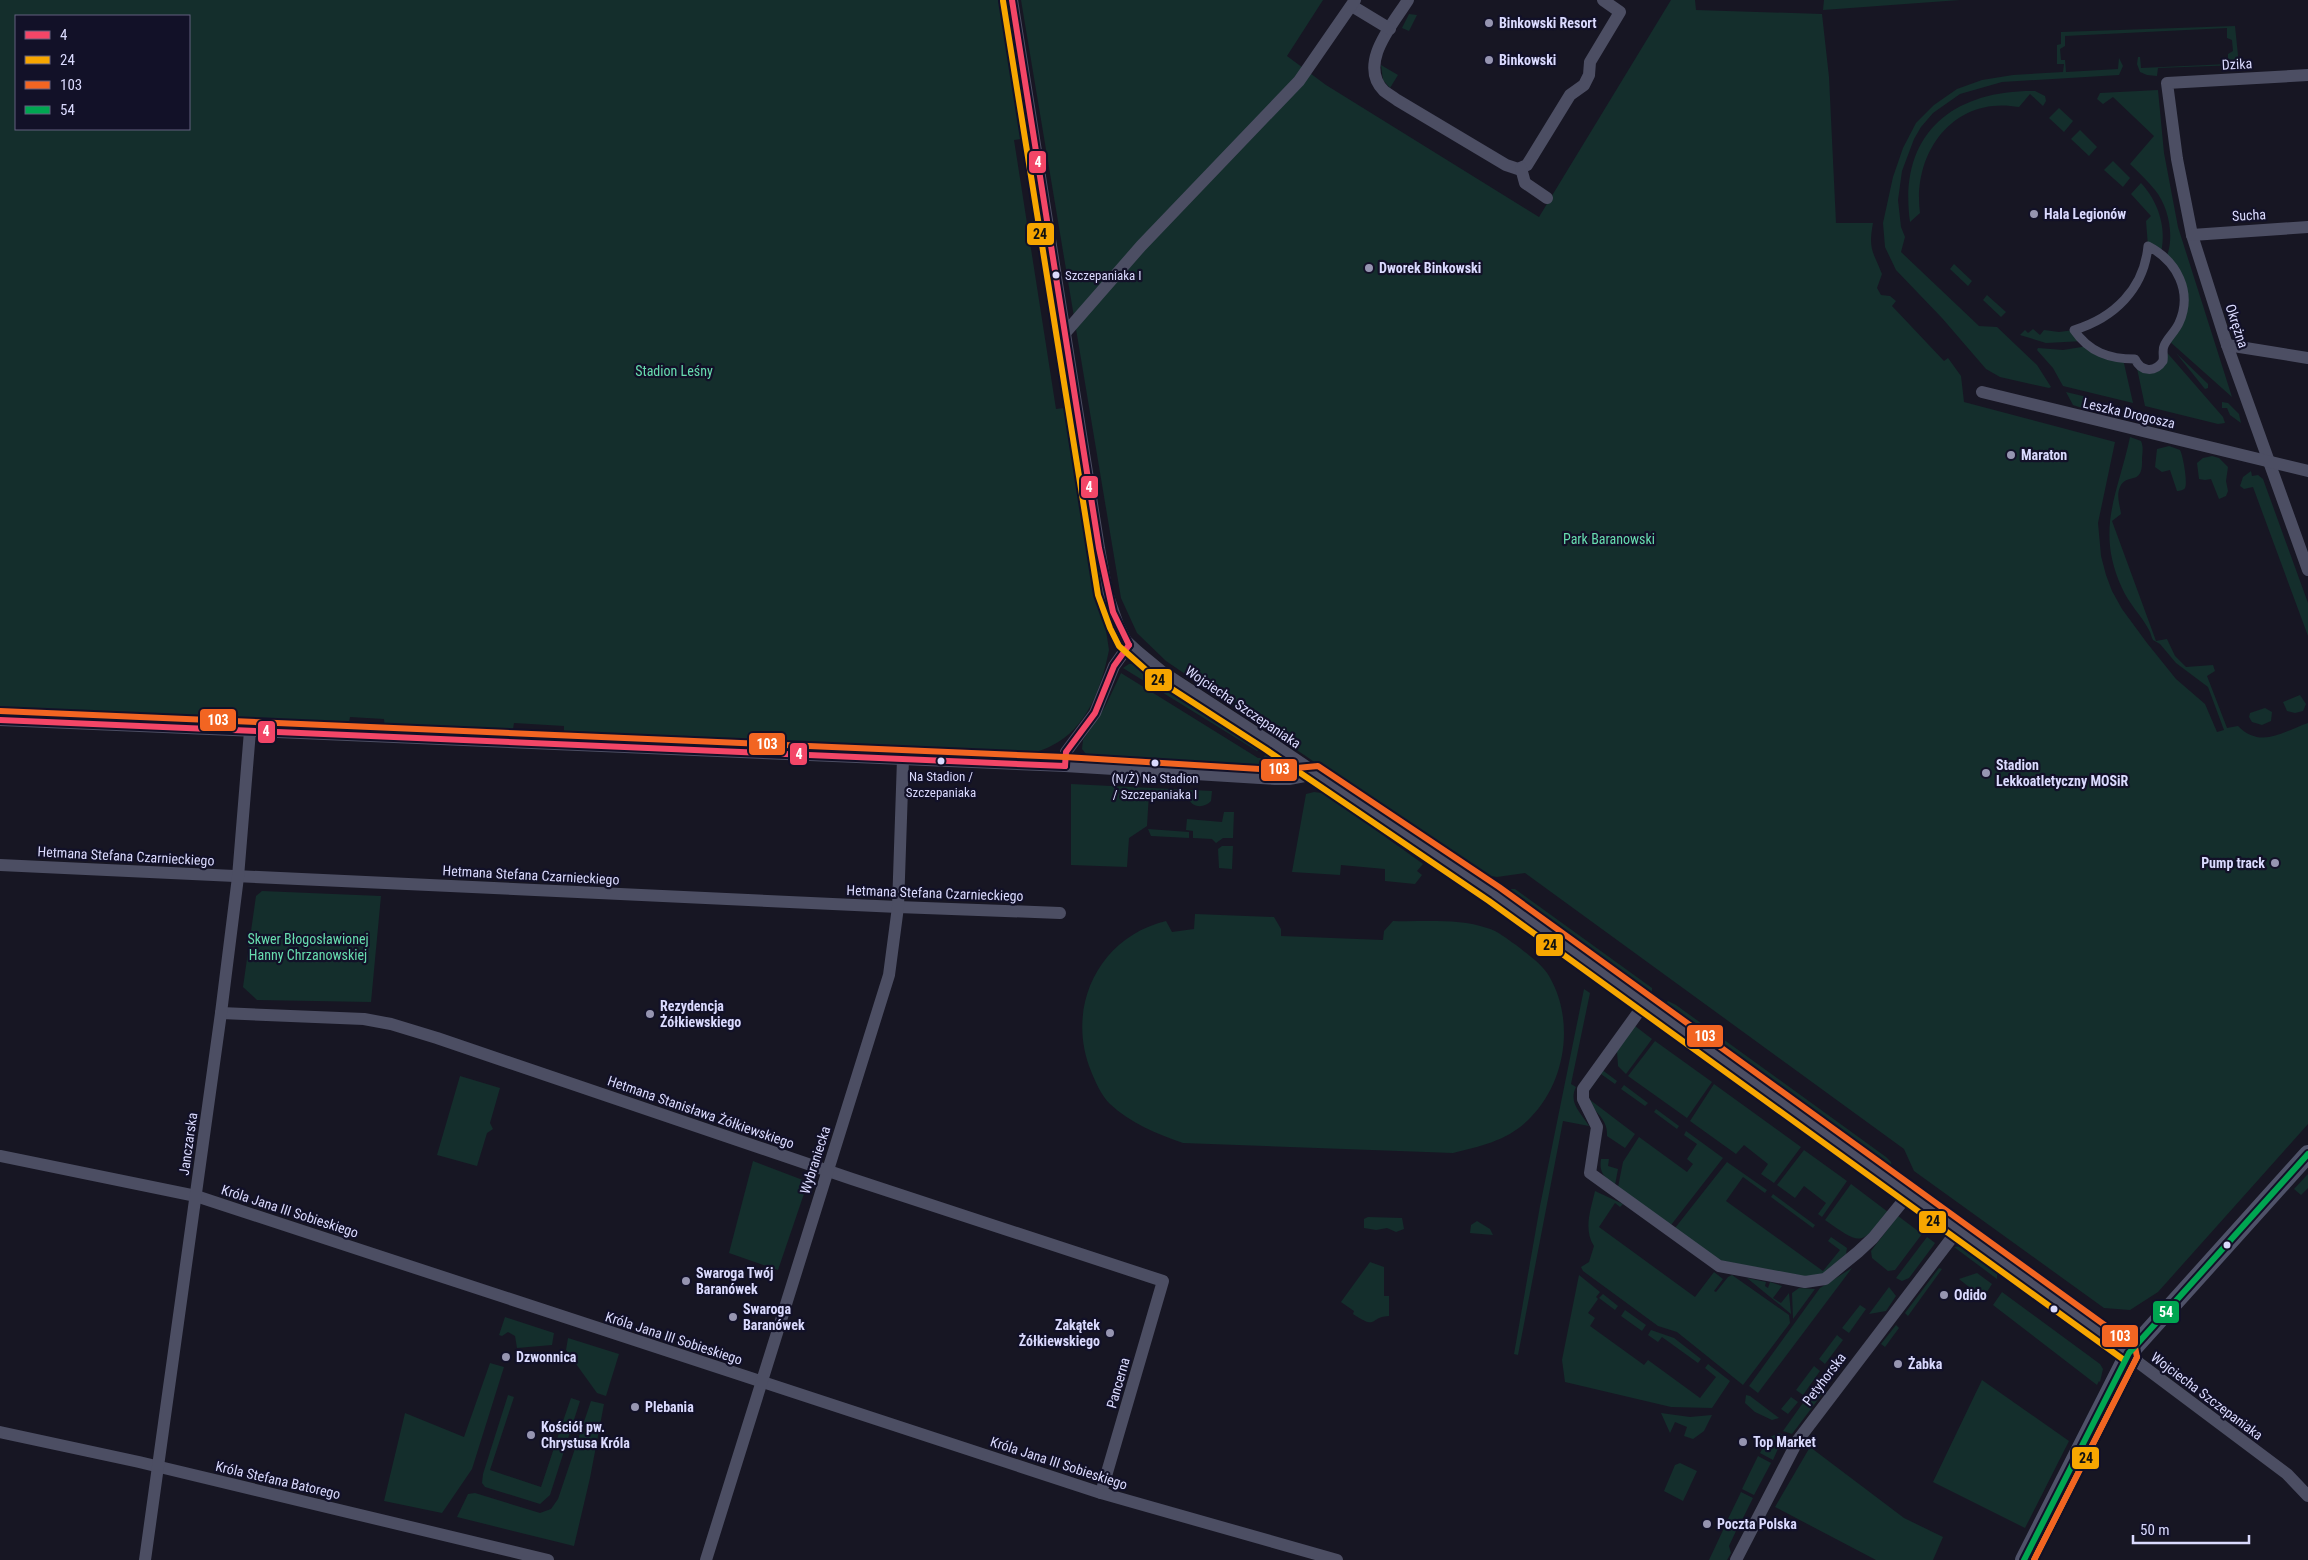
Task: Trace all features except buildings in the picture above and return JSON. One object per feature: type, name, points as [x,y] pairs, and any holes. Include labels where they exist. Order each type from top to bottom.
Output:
[{"type":"main road","points":[[2024,1560],[2129,1353],[2308,1154]]},
{"type":"street","name":"Wojciecha Szczepaniaka","points":[[1012,0],[1104,575],[1113,612],[1128,645],[1161,671],[1494,894],[2129,1353],[2139,1364],[2287,1474],[2308,1496]]},
{"type":"street","points":[[1408,0],[1376,52],[1374,70],[1384,91],[1506,165],[1521,168],[1527,165],[1533,157],[1570,95],[1581,89],[1587,81],[1590,62],[1620,12],[1603,0]]},
{"type":"street","points":[[1065,333],[1142,246],[1299,80],[1353,3],[1390,29]]},
{"type":"street","name":"Dzika","points":[[2168,83],[2308,75]]},
{"type":"street","name":"Okrężna","points":[[2168,83],[2177,159],[2192,235],[2227,344],[2308,570]]},
{"type":"street","points":[[1521,168],[1525,183],[1547,198]]},
{"type":"street","name":"Sucha","points":[[2192,235],[2308,227]]},
{"type":"street","points":[[2148,246],[2166,258],[2180,277],[2184,303],[2179,323],[2163,348],[2164,356],[2161,364],[2153,369],[2144,368],[2137,364],[2135,359],[2112,358],[2097,352],[2080,338],[2074,330],[2102,319],[2124,302],[2142,274],[2148,246]]},
{"type":"street","points":[[2227,344],[2308,358]]},
{"type":"street","name":"Leszka Drogosza","points":[[1982,392],[2308,471]]},
{"type":"street","points":[[1065,766],[1066,752],[1095,712],[1114,666],[1128,645]]},
{"type":"street","points":[[0,720],[1065,766],[1275,779],[1289,779],[1315,774]]},
{"type":"street","name":"Janczarska","points":[[144,1560],[221,1013],[238,877],[250,731]]},
{"type":"street","name":"Wybraniecka","points":[[706,1560],[889,975],[898,907],[904,759]]},
{"type":"street","name":"Hetmana Stefana Czarnieckiego","points":[[0,864],[238,877],[1060,913]]},
{"type":"street","points":[[1645,1003],[1583,1089],[1584,1099],[1597,1126],[1590,1172],[1719,1266],[1805,1282],[1825,1279],[1858,1252],[1873,1238],[1908,1195]]},
{"type":"street","name":"Hetmana Stanisława Żółkiewskiego","points":[[221,1013],[336,1017],[391,1024],[1163,1281]]},
{"type":"street","name":"Króla Jana III Sobieskiego","points":[[0,1156],[196,1196],[1102,1493],[1337,1560]]},
{"type":"street","name":"Petyhorska","points":[[1736,1560],[1798,1440],[1957,1230]]},
{"type":"street","name":"Pancerna","points":[[1102,1493],[1163,1281]]},
{"type":"street","name":"Króla Stefana Batorego","points":[[0,1432],[157,1467],[548,1560]]},
{"type":"green space","name":"Stadion Leśny","points":[[0,0],[1004,0],[1028,138],[1014,140],[1056,409],[1072,407],[1109,650],[1097,692],[1083,718],[1074,729],[1048,748],[1022,756],[564,738],[564,726],[514,723],[512,735],[385,730],[384,719],[350,717],[348,728],[0,707]]},
{"type":"green space","name":"Park Baranowski","points":[[1021,0],[1323,0],[1287,56],[1326,85],[1539,217],[1671,0],[1695,0],[1696,10],[1822,14],[1829,77],[1836,223],[1873,223],[1871,245],[1882,274],[1877,288],[1881,295],[1890,296],[1896,301],[1892,306],[1944,361],[1948,358],[1961,376],[1964,402],[2115,442],[2098,523],[2101,556],[2106,575],[2122,609],[2176,679],[2205,704],[2217,732],[2224,730],[2208,687],[2176,663],[2160,644],[2153,640],[2150,631],[2125,594],[2114,567],[2110,548],[2111,512],[2130,437],[2141,441],[2143,450],[2140,474],[2127,480],[2120,487],[2118,497],[2121,514],[2112,521],[2156,641],[2167,639],[2175,656],[2186,667],[2213,665],[2215,671],[2207,676],[2227,728],[2238,726],[2247,733],[2263,738],[2280,734],[2308,723],[2308,1124],[2158,1292],[2130,1310],[2104,1308],[1914,1171],[1904,1149],[1525,873],[1497,877],[1479,874],[1166,661],[1137,633],[1121,598]]},
{"type":"green space","points":[[1824,0],[1960,0],[1823,10]]},
{"type":"green space","points":[[1409,14],[1417,15],[1409,31],[1402,28]]},
{"type":"green space","points":[[2235,26],[2239,65],[2158,68],[2157,76],[2140,72],[2137,64],[2138,57],[2140,57],[2141,68],[2228,64],[2228,54],[2233,51],[2232,40],[2227,38],[2227,28],[2065,36],[2065,46],[2060,49],[2061,60],[2065,60],[2066,72],[2118,69],[2119,58],[2123,66],[2119,75],[2002,82],[1960,94],[1933,113],[1921,127],[1914,139],[1902,171],[1898,200],[1901,227],[1905,237],[1901,252],[1979,326],[1997,327],[2037,365],[2051,387],[2000,377],[1986,369],[1942,318],[1896,270],[1885,247],[1883,223],[1893,177],[1903,148],[1916,123],[1934,105],[1957,89],[1982,80],[2013,75],[2063,72],[2064,64],[2057,64],[2057,45],[2061,44],[2061,32]]},
{"type":"green space","points":[[1381,65],[1398,75],[1390,88],[1383,80]]},
{"type":"green space","points":[[2158,90],[2164,153],[2178,227],[2232,397],[2168,340],[2175,331],[2183,293],[2166,258],[2170,241],[2169,223],[2160,197],[2130,164],[2154,136],[2113,97],[2103,104],[2097,99],[2100,93]]},
{"type":"green space","points":[[2035,91],[2045,96],[2046,101],[2043,106],[2030,94],[2019,107],[1996,106],[1975,110],[1957,119],[1942,133],[1931,149],[1923,169],[1919,190],[1920,213],[1910,222],[1908,191],[1913,165],[1922,142],[1936,124],[1955,109],[1978,99],[2005,93]]},
{"type":"green space","points":[[2059,108],[2073,121],[2064,132],[2049,118]]},
{"type":"green space","points":[[2080,130],[2097,147],[2089,156],[2071,139]]},
{"type":"green space","points":[[2113,161],[2130,178],[2123,187],[2104,170]]},
{"type":"green space","points":[[2141,183],[2152,198],[2160,215],[2163,234],[2161,253],[2148,246],[2146,221],[2151,216],[2131,194]]},
{"type":"green space","points":[[1954,264],[1972,281],[1968,286],[1950,269]]},
{"type":"green space","points":[[1987,295],[2006,312],[2001,317],[1983,300]]},
{"type":"green space","points":[[2033,329],[2040,335],[2044,330],[2059,332],[2074,330],[2083,341],[2046,343],[2020,335],[2025,330],[2028,333]]},
{"type":"green space","points":[[2088,346],[2123,359],[2133,403],[2063,386],[2053,368],[2037,350],[2038,348],[2063,350]]},
{"type":"green space","points":[[2163,348],[2223,417],[2225,423],[2218,424],[2145,406],[2135,359],[2137,364],[2157,367]]},
{"type":"green space","points":[[2176,353],[2208,384],[2208,388],[2205,389]]},
{"type":"green space","points":[[2066,392],[2087,397],[2085,406],[2082,408],[2073,405]]},
{"type":"green space","points":[[2222,402],[2228,403],[2239,414],[2241,423],[2230,415],[2227,408],[2222,408]]},
{"type":"green space","points":[[2169,446],[2180,450],[2182,457],[2186,485],[2181,491],[2177,491],[2170,470],[2162,472],[2155,467],[2157,449]]},
{"type":"green space","points":[[2212,456],[2219,458],[2228,467],[2226,481],[2228,491],[2226,496],[2219,499],[2211,479],[2199,479],[2197,463],[2203,458]]},
{"type":"green space","points":[[2251,471],[2252,476],[2258,475],[2263,479],[2308,603],[2308,636],[2253,487],[2244,489],[2240,486],[2243,477]]},
{"type":"green space","points":[[1129,664],[1135,664],[1263,748],[1257,751],[1123,668]]},
{"type":"green space","points":[[1121,673],[1258,758],[1263,758],[1268,751],[1285,764],[1224,767],[1090,759],[1082,749],[1083,740],[1105,707]]},
{"type":"green space","points":[[2300,695],[2306,704],[2303,711],[2295,713],[2287,711],[2283,702]]},
{"type":"green space","points":[[2265,708],[2272,712],[2271,721],[2262,725],[2252,722],[2249,717],[2250,713]]},
{"type":"green space","points":[[1071,784],[1212,791],[1211,801],[1201,806],[1191,803],[1188,796],[1149,793],[1147,826],[1129,838],[1127,867],[1071,865]]},
{"type":"green space","points":[[1314,792],[1330,797],[1423,864],[1417,871],[1422,875],[1415,884],[1385,881],[1385,869],[1341,865],[1340,875],[1292,872],[1306,794]]},
{"type":"green space","points":[[1224,812],[1234,812],[1233,838],[1223,838],[1216,843],[1212,839],[1193,838],[1193,831],[1186,830],[1187,819],[1222,822]]},
{"type":"green space","points":[[1148,829],[1189,832],[1189,838],[1151,836]]},
{"type":"green space","points":[[1222,846],[1233,846],[1232,869],[1219,868],[1218,849]]},
{"type":"green space","points":[[1515,889],[1652,988],[1652,992],[1646,994],[1510,896],[1509,891]]},
{"type":"green space","name":"Skwer Błogosławionej Hanny Chrzanowskiej","points":[[262,891],[381,896],[371,1002],[257,1000],[243,987],[256,896]]},
{"type":"green space","points":[[1195,914],[1274,917],[1281,929],[1281,936],[1383,940],[1384,931],[1393,921],[1464,923],[1495,931],[1538,963],[1549,976],[1557,993],[1564,1030],[1563,1050],[1552,1086],[1543,1102],[1523,1125],[1505,1137],[1485,1145],[1453,1153],[1183,1143],[1144,1127],[1126,1117],[1110,1104],[1094,1079],[1084,1047],[1082,1023],[1086,1000],[1094,978],[1106,959],[1122,942],[1142,929],[1166,921],[1172,932],[1194,929]]},
{"type":"green space","points":[[1584,989],[1590,993],[1571,1084],[1576,1087],[1574,1103],[1589,1126],[1563,1121],[1518,1355],[1514,1354],[1540,1206]]},
{"type":"green space","points":[[1668,1001],[1886,1157],[1891,1162],[1892,1169],[1889,1171],[1667,1009],[1665,1004]]},
{"type":"green space","points":[[1635,1026],[1652,1039],[1626,1074],[1618,1066],[1617,1051]]},
{"type":"green space","points":[[1655,1041],[1712,1082],[1687,1118],[1628,1076]]},
{"type":"green space","points":[[1601,1069],[1617,1081],[1615,1084],[1601,1074],[1585,1096],[1635,1134],[1625,1148],[1607,1136],[1607,1129],[1601,1116],[1584,1096],[1588,1085]]},
{"type":"green space","points":[[460,1076],[500,1088],[490,1123],[493,1129],[487,1133],[477,1166],[437,1155]]},
{"type":"green space","points":[[1714,1084],[1801,1147],[1774,1183],[1761,1174],[1768,1164],[1744,1145],[1736,1154],[1690,1121]]},
{"type":"green space","points":[[1624,1085],[1648,1103],[1645,1106],[1621,1089]]},
{"type":"green space","points":[[1656,1109],[1679,1126],[1677,1129],[1654,1112]]},
{"type":"green space","points":[[1686,1131],[1723,1158],[1671,1225],[1618,1187],[1623,1162],[1639,1137],[1687,1172],[1693,1164],[1687,1159],[1697,1144],[1684,1135]]},
{"type":"green space","points":[[1804,1150],[1847,1181],[1822,1217],[1818,1214],[1826,1203],[1804,1186],[1795,1198],[1777,1185]]},
{"type":"green space","points":[[1601,1159],[1609,1159],[1608,1166],[1618,1169],[1615,1185],[1603,1174]]},
{"type":"green space","points":[[753,1161],[808,1182],[778,1270],[729,1253]]},
{"type":"green space","points":[[1727,1162],[1767,1190],[1765,1193],[1743,1177],[1726,1201],[1823,1271],[1840,1250],[1828,1241],[1831,1237],[1847,1248],[1846,1254],[1825,1274],[1811,1278],[1718,1260],[1675,1228]]},
{"type":"green space","points":[[2308,1174],[2308,1188],[2301,1195],[2294,1189]]},
{"type":"green space","points":[[1851,1184],[1888,1212],[1865,1237],[1853,1238],[1825,1220]]},
{"type":"green space","points":[[1595,1191],[1623,1204],[1620,1207],[1615,1203],[1599,1227],[1695,1297],[1714,1272],[1723,1279],[1714,1291],[1716,1292],[1728,1277],[1732,1275],[1789,1315],[1790,1323],[1743,1385],[1677,1332],[1658,1326],[1583,1271],[1581,1267],[1589,1262],[1594,1246],[1588,1226]]},
{"type":"green space","points":[[1773,1194],[1815,1225],[1813,1228],[1771,1197]]},
{"type":"green space","points":[[1898,1216],[1922,1234],[1895,1270],[1888,1271],[1872,1258],[1871,1251]]},
{"type":"green space","points":[[1368,1217],[1402,1218],[1404,1229],[1396,1232],[1387,1228],[1376,1230],[1364,1228],[1364,1219]]},
{"type":"green space","points":[[1477,1221],[1490,1229],[1493,1235],[1470,1233],[1471,1225]]},
{"type":"green space","points":[[1927,1237],[1935,1243],[1909,1278],[1902,1281],[1896,1278]]},
{"type":"green space","points":[[1954,1247],[1969,1248],[1997,1270],[1997,1279]]},
{"type":"green space","points":[[1370,1262],[1384,1267],[1384,1296],[1389,1296],[1389,1316],[1378,1318],[1373,1322],[1367,1322],[1353,1314],[1354,1311],[1341,1302]]},
{"type":"green space","points":[[1852,1268],[1758,1393],[1749,1386],[1820,1288]]},
{"type":"green space","points":[[1939,1268],[1942,1269],[1908,1316],[1905,1313]]},
{"type":"green space","points":[[1977,1273],[1992,1284],[1983,1298],[1959,1279]]},
{"type":"green space","points":[[1579,1275],[1600,1292],[1596,1297],[1598,1299],[1588,1313],[1595,1318],[1590,1326],[1644,1365],[1648,1360],[1700,1398],[1716,1377],[1705,1368],[1708,1364],[1730,1381],[1712,1408],[1671,1407],[1565,1382],[1562,1360]]},
{"type":"green space","points":[[1747,1278],[1766,1282],[1765,1286],[1768,1288],[1770,1282],[1782,1286],[1773,1298],[1781,1303],[1789,1293],[1791,1314]]},
{"type":"green space","points":[[1889,1287],[1896,1296],[1886,1311],[1869,1314]]},
{"type":"green space","points":[[1799,1288],[1815,1289],[1793,1319],[1792,1293]]},
{"type":"green space","points":[[2002,1292],[2100,1364],[2103,1369],[2100,1382],[2097,1385],[1993,1305]]},
{"type":"green space","points":[[1603,1294],[1618,1306],[1615,1310],[1599,1298]]},
{"type":"green space","points":[[1860,1305],[1866,1309],[1849,1333],[1842,1328]]},
{"type":"green space","points":[[1625,1310],[1646,1325],[1642,1331],[1621,1316]]},
{"type":"green space","points":[[505,1317],[554,1333],[552,1345],[517,1348],[515,1336],[508,1332],[502,1336],[499,1335]]},
{"type":"green space","points":[[1896,1325],[1899,1328],[1885,1347],[1881,1344]]},
{"type":"green space","points":[[1651,1330],[1674,1338],[1701,1359],[1698,1363],[1662,1337],[1658,1342],[1648,1335]]},
{"type":"green space","points":[[1837,1335],[1843,1340],[1825,1364],[1819,1359]]},
{"type":"green space","points":[[568,1338],[619,1354],[606,1396],[597,1393],[566,1350]]},
{"type":"green space","points":[[490,1363],[504,1367],[472,1469],[442,1513],[384,1501],[405,1413],[464,1437]]},
{"type":"green space","points":[[1814,1366],[1820,1371],[1803,1395],[1796,1390]]},
{"type":"green space","points":[[1982,1380],[2069,1441],[2025,1528],[1933,1482]]},
{"type":"green space","points":[[1826,1389],[1792,1434],[1783,1431],[1810,1393]]},
{"type":"green space","points":[[508,1395],[514,1397],[490,1470],[541,1487],[559,1433],[564,1434],[566,1425],[562,1424],[571,1398],[580,1401],[550,1495],[540,1504],[485,1487],[482,1483],[483,1474]]},
{"type":"green space","points":[[1746,1395],[1779,1418],[1772,1420],[1755,1412],[1745,1403]]},
{"type":"green space","points":[[1791,1397],[1798,1402],[1788,1414],[1781,1409]]},
{"type":"green space","points":[[591,1401],[604,1404],[590,1478],[574,1546],[457,1517],[468,1494],[475,1493],[540,1513],[551,1509],[558,1499]]},
{"type":"green space","points":[[1661,1413],[1690,1417],[1712,1415],[1704,1431],[1693,1439],[1684,1436],[1687,1427],[1675,1422],[1670,1433]]},
{"type":"green space","points":[[1779,1433],[1790,1438],[1781,1442],[1773,1460],[1760,1453],[1768,1438]]},
{"type":"green space","points":[[1810,1447],[1904,1518],[1943,1537],[1933,1560],[1876,1560],[1775,1507]]},
{"type":"green space","points":[[1758,1456],[1771,1463],[1754,1495],[1742,1489]]},
{"type":"green space","points":[[1680,1463],[1697,1471],[1683,1501],[1664,1491],[1675,1465]]},
{"type":"green space","points":[[1741,1492],[1753,1498],[1738,1528],[1726,1523]]},
{"type":"green space","points":[[1725,1526],[1736,1531],[1729,1546],[1731,1553],[1727,1560],[1709,1560]]},
{"type":"transit line","name":"4","points":[[1012,0],[1099,548],[1113,612],[1129,645]]},
{"type":"transit line","name":"24","points":[[1003,1],[1098,595],[1119,646],[1155,678],[1265,749],[1489,901],[2124,1360]]},
{"type":"transit line","name":"4","points":[[1065,766],[1066,752],[1095,713],[1114,666],[1129,645]]},
{"type":"transit line","name":"103","points":[[0,711],[1065,757],[1275,770],[1318,766],[1499,887],[2135,1347],[2137,1357],[2034,1560]]},
{"type":"transit line","name":"4","points":[[0,720],[1065,766]]},
{"type":"transit line","name":"54","points":[[2024,1560],[2129,1353],[2308,1154]]},
{"type":"transit line","name":"24","points":[[2034,1560],[2137,1357]]},
{"type":"place","name":"Binkowski Resort","points":[[1489,23]]},
{"type":"place","name":"Binkowski","points":[[1489,60]]},
{"type":"place","name":"Hala Legionów","points":[[2034,214]]},
{"type":"place","name":"Dworek Binkowski","points":[[1369,268]]},
{"type":"place","name":"Szczepaniaka I","points":[[1056,275]]},
{"type":"place","name":"Maraton","points":[[2011,455]]},
{"type":"place","name":"Na Stadion / Szczepaniaka","points":[[941,761]]},
{"type":"place","name":"(N/Ż) Na Stadion / Szczepaniaka I","points":[[1155,763]]},
{"type":"place","name":"Stadion Lekkoatletyczny MOSiR","points":[[1986,773]]},
{"type":"place","name":"Pump track","points":[[2275,863]]},
{"type":"place","name":"Rezydencja Żółkiewskiego","points":[[650,1014]]},
{"type":"place","name":"Swaroga Twój Baranówek","points":[[686,1281]]},
{"type":"place","name":"Odido","points":[[1944,1295]]},
{"type":"place","name":"Swaroga Baranówek","points":[[733,1317]]},
{"type":"place","name":"Zakątek Żółkiewskiego","points":[[1110,1333]]},
{"type":"place","name":"Dzwonnica","points":[[506,1357]]},
{"type":"place","name":"Żabka","points":[[1898,1364]]},
{"type":"place","name":"Plebania","points":[[635,1407]]},
{"type":"place","name":"Kościół pw. Chrystusa Króla","points":[[531,1435]]},
{"type":"place","name":"Top Market","points":[[1743,1442]]},
{"type":"place","name":"Poczta Polska","points":[[1707,1524]]}]
